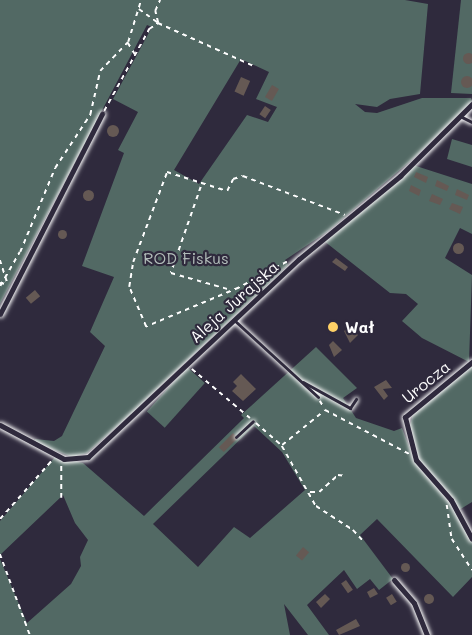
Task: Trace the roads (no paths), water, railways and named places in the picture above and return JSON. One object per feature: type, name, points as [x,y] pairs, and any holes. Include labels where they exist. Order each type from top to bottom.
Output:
[{"type":"street","name":"Aleja Jurajska","points":[[0,426],[59,457],[76,461],[88,457],[299,259],[400,176],[472,105]]},
{"type":"street","points":[[0,314],[10,286],[102,114]]},
{"type":"street","name":"Urocza","points":[[472,362],[405,417],[416,460],[451,500],[472,539]]},
{"type":"street","points":[[394,580],[414,603],[427,635]]},
{"type":"lane","points":[[459,116],[472,122]]},
{"type":"lane","points":[[234,320],[318,397]]},
{"type":"lane","points":[[302,381],[350,408],[356,399]]},
{"type":"lane","points":[[236,436],[252,421]]},
{"type":"place","name":"Wał","points":[[333,327]]},
{"type":"park label","name":"ROD Fiskus","points":[[186,258]]}]
